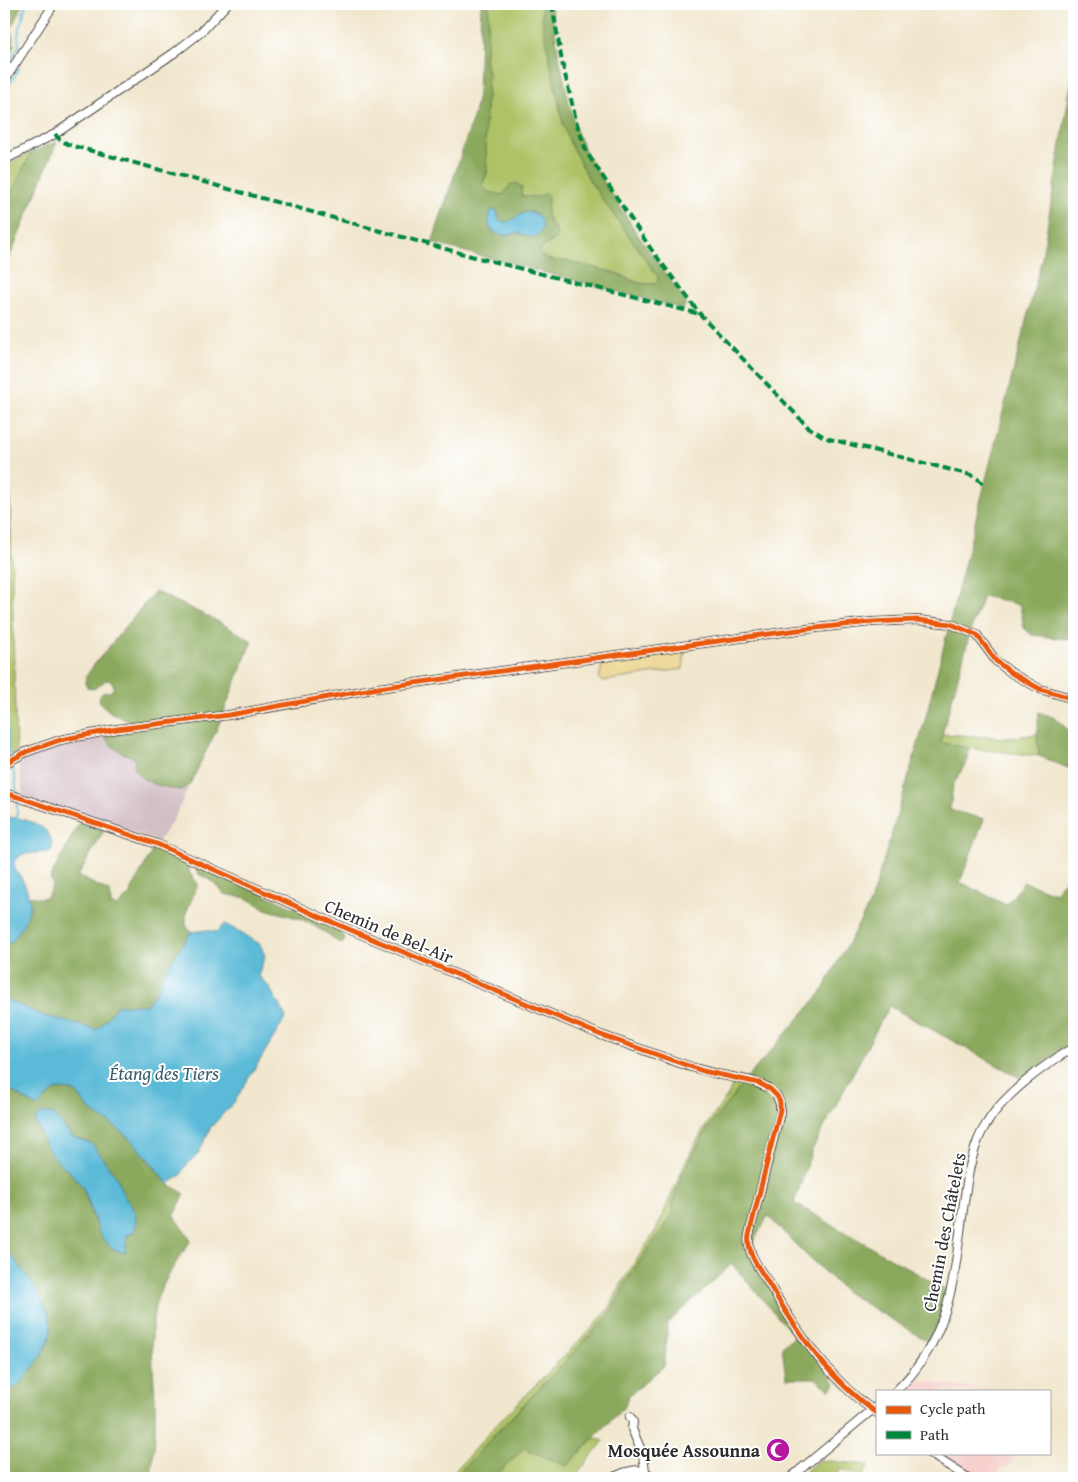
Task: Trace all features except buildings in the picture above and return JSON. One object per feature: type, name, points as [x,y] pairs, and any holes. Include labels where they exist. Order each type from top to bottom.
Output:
[{"type":"street","points":[[4,81],[54,4]]},
{"type":"street","points":[[4,160],[55,134],[154,68],[189,42],[227,4]]},
{"type":"street","points":[[8,761],[60,740],[118,729],[229,715],[378,688],[858,623],[917,620],[948,623],[974,633],[981,639],[996,660],[1013,674],[1040,689],[1074,699]]},
{"type":"street","name":"Chemin de Bel-Air","points":[[4,794],[16,796],[158,844],[327,920],[592,1032],[691,1067],[752,1081],[767,1087]]},
{"type":"street","name":"Chemin des Châtelets","points":[[897,1390],[930,1348],[949,1304],[970,1166],[974,1149],[984,1128],[993,1113],[1012,1094],[1044,1067],[1074,1047]]},
{"type":"street","points":[[777,1096],[780,1104],[780,1113],[749,1235],[749,1247],[752,1256],[798,1332],[840,1383],[875,1409],[790,1478]]},
{"type":"street","points":[[630,1418],[633,1422],[632,1429],[643,1455],[642,1471]]},
{"type":"street","points":[[931,1454],[968,1478]]},
{"type":"street","points":[[613,1478],[620,1474],[642,1471],[652,1478]]},
{"type":"shaded area","points":[[105,736],[107,742],[135,759],[134,769],[144,779],[177,790],[188,787],[190,784],[176,815],[160,839],[160,842],[23,797],[18,759],[54,745]]},
{"type":"shaded area","points":[[913,1379],[990,1390],[902,1390]]},
{"type":"shaded area","points":[[943,1454],[1016,1454],[1006,1469],[1002,1466],[995,1478],[979,1478]]},
{"type":"green space","points":[[4,4],[23,4],[11,28],[14,45],[5,66],[4,65]]},
{"type":"green space","points":[[481,4],[489,4],[485,60],[488,74],[485,125],[487,173],[483,183],[484,189],[488,192],[503,195],[510,185],[516,183],[522,187],[521,196],[537,197],[545,194],[548,196],[547,216],[558,235],[541,249],[540,253],[547,260],[568,261],[618,274],[636,283],[654,284],[658,281],[658,277],[591,183],[570,143],[563,124],[543,26],[541,4],[551,4],[567,94],[575,127],[581,142],[588,157],[640,238],[686,302],[684,308],[432,243],[474,115],[478,94]],"holes":[[[492,210],[497,211],[499,220],[502,222],[511,221],[527,212],[536,215],[542,221],[534,237],[518,233],[500,234],[492,231],[490,228],[490,214]]]},
{"type":"green space","points":[[489,4],[541,4],[543,26],[563,124],[570,143],[591,183],[658,277],[657,283],[641,283],[610,271],[548,259],[540,253],[544,246],[552,242],[556,229],[548,216],[548,200],[543,195],[530,197],[508,188],[503,195],[491,193],[484,189],[483,183],[487,173],[485,125],[488,74],[485,60]]},
{"type":"green space","points":[[1074,65],[1074,640],[1032,635],[1024,628],[1020,605],[983,596],[972,626],[940,742],[968,748],[967,761],[953,785],[950,810],[984,819],[960,882],[1006,905],[1024,882],[1055,893],[1074,868],[1074,1042],[1024,1080],[889,1006],[812,1150],[794,1203],[953,1294],[934,1345],[846,1292],[768,1216],[748,1251],[798,1334],[836,1384],[830,1390],[815,1378],[786,1378],[782,1346],[795,1337],[732,1264],[668,1323],[664,1366],[628,1396],[625,1406],[567,1466],[524,1448],[493,1478],[454,1478],[609,1315],[632,1272],[671,1217],[673,1201],[682,1175],[707,1129],[748,1077],[821,993],[870,903],[924,724],[1042,258]]},
{"type":"green space","points":[[57,142],[4,271],[4,206],[32,152]]},
{"type":"green space","points":[[32,152],[4,206],[4,166]]},
{"type":"green space","points":[[4,423],[9,449],[16,752],[4,756]]},
{"type":"green space","points":[[155,591],[219,622],[252,641],[217,729],[190,784],[182,790],[162,787],[149,782],[134,769],[135,759],[110,744],[105,736],[150,728],[146,723],[120,717],[103,706],[99,700],[100,696],[103,693],[110,692],[114,687],[112,681],[106,680],[94,689],[88,688],[85,684],[86,676],[94,665]]},
{"type":"green space","points":[[1039,712],[1055,718],[1074,735],[1074,768],[1068,768],[1039,756],[1037,734]]},
{"type":"green space","points":[[943,734],[1009,738],[1037,734],[1039,756],[940,743]]},
{"type":"green space","points":[[79,823],[105,829],[78,876],[110,892],[111,904],[117,907],[129,895],[154,847],[189,862],[189,872],[198,884],[186,913],[186,925],[191,932],[168,966],[158,989],[146,1005],[118,1005],[97,1030],[45,1016],[4,999],[4,943],[12,942],[30,909],[29,896],[47,897],[53,884],[50,878]]},
{"type":"green space","points":[[198,865],[332,925],[341,931],[345,940],[343,943],[339,943],[328,934],[301,919],[265,909],[246,898],[224,894],[214,882],[200,875],[195,869]]},
{"type":"green space","points":[[734,1080],[745,1081],[707,1129],[682,1175],[673,1201],[671,1217],[632,1272],[609,1315],[457,1476],[446,1478],[455,1471],[495,1426],[593,1327],[610,1307],[621,1284],[656,1230],[686,1161],[703,1130],[729,1094]]},
{"type":"green space","points":[[4,1086],[36,1107],[55,1090],[66,1089],[75,1092],[82,1098],[90,1110],[115,1126],[131,1140],[168,1184],[185,1194],[174,1215],[191,1240],[170,1273],[157,1299],[153,1319],[155,1421],[151,1478],[4,1478],[4,1408],[7,1392],[18,1387],[41,1355],[32,1284],[4,1246],[4,1119],[8,1117],[4,1113]],"holes":[[[52,1114],[73,1137],[92,1144],[117,1178],[121,1190],[135,1212],[136,1226],[134,1232],[127,1235],[125,1253],[101,1233],[95,1224],[83,1188],[43,1138],[35,1119]]]},
{"type":"green space","points":[[595,1438],[604,1441],[574,1478],[493,1478],[524,1448],[567,1466]]},
{"type":"green space","points":[[820,1460],[869,1465],[862,1478],[841,1469],[836,1478],[819,1478],[806,1471]]},
{"type":"sand","points":[[685,649],[683,669],[603,681],[599,679],[603,660]]},
{"type":"water","points":[[492,210],[497,211],[499,220],[504,222],[525,213],[536,214],[542,221],[542,231],[534,237],[518,233],[501,235],[496,233],[489,223]]},
{"type":"water","points":[[4,817],[12,817],[36,824],[48,834],[52,841],[52,850],[23,854],[14,861],[16,870],[27,890],[29,906],[25,920],[12,942],[4,943]]},
{"type":"water","name":"Étang des Tiers","points":[[225,924],[260,944],[265,956],[258,975],[269,987],[286,1017],[235,1101],[211,1127],[199,1152],[184,1168],[181,1175],[168,1184],[131,1140],[116,1127],[90,1110],[74,1092],[65,1089],[57,1090],[37,1107],[4,1086],[4,999],[45,1016],[97,1030],[118,1005],[146,1005],[158,989],[168,966],[191,932],[206,930],[216,932]]},
{"type":"water","points":[[43,1113],[52,1114],[73,1137],[92,1144],[117,1178],[121,1190],[135,1212],[136,1225],[134,1232],[127,1235],[125,1253],[115,1250],[101,1236],[83,1188],[77,1179],[48,1149],[35,1119]]},
{"type":"water","points":[[4,1246],[39,1295],[49,1316],[51,1331],[49,1340],[34,1367],[24,1379],[7,1392],[4,1408]]},
{"type":"waterway","points":[[11,60],[19,46],[18,35],[26,4]]},
{"type":"waterway","points":[[4,94],[19,68]]},
{"type":"waterway","points":[[4,630],[9,758]]},
{"type":"waterway","points":[[11,762],[17,794]]},
{"type":"waterway","points":[[17,799],[17,819]]},
{"type":"marked path","points":[[552,4],[562,62],[577,124],[587,153],[651,249],[700,314],[808,427],[826,438],[971,475],[983,484]]},
{"type":"marked path","points":[[55,134],[60,140],[70,145],[471,256],[700,314]]},
{"type":"cycle path","points":[[4,764],[26,752],[60,740],[117,729],[229,715],[378,688],[798,630],[871,622],[917,620],[951,624],[977,635],[996,661],[1013,674],[1040,689],[1074,699]]},
{"type":"cycle path","points":[[4,793],[157,844],[327,920],[601,1035],[703,1071],[759,1083],[770,1089],[780,1102],[780,1110],[749,1235],[750,1248],[758,1267],[791,1320],[816,1355],[844,1386],[876,1412]]},
{"type":"place","name":"Mosquée Assounna","points":[[778,1450]]}]
